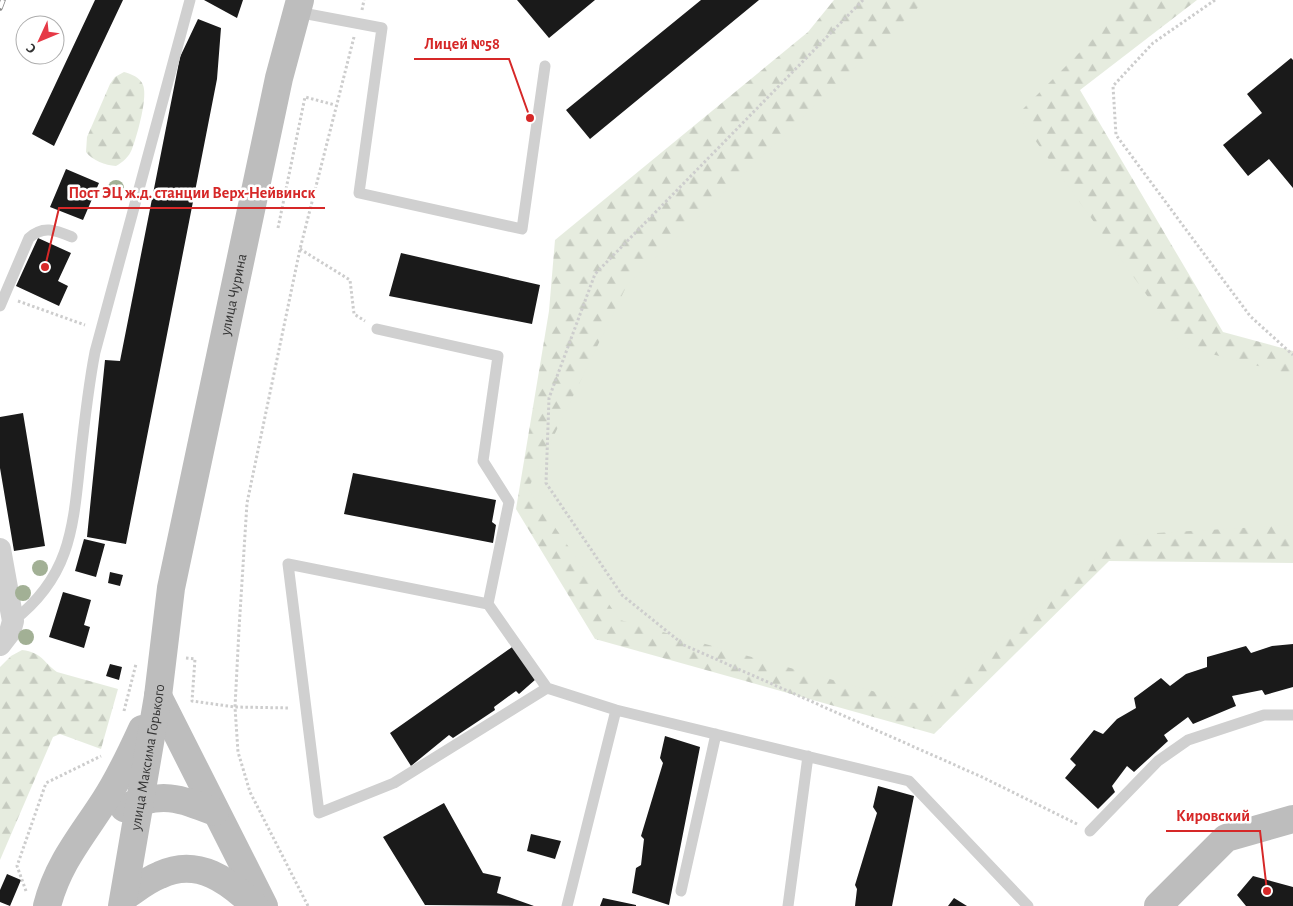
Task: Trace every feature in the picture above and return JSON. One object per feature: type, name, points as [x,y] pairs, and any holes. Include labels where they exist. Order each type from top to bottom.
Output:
[{"type":"street","name":"улица Чурина","points":[[158,696],[171,588],[279,78],[298,6]]},
{"type":"street","points":[[0,549],[13,621],[10,632],[0,645]]},
{"type":"street","points":[[158,696],[264,906]]},
{"type":"street","name":"улица Максима Горького","points":[[123,902],[158,696]]},
{"type":"street","name":"улица Максима Горького","points":[[37,900],[53,883],[68,854],[86,830],[120,775],[158,696]]},
{"type":"street","points":[[86,830],[116,811],[140,801],[161,797],[182,799],[215,812]]},
{"type":"street","points":[[1158,906],[1226,838],[1293,819]]},
{"type":"street","points":[[123,902],[160,875],[174,870],[202,869],[219,876],[256,906]]},
{"type":"lane","points":[[13,621],[42,595],[65,553],[73,528],[89,387],[100,330],[190,0]]},
{"type":"lane","points":[[298,6],[357,24],[382,28],[359,193],[522,229],[545,66]]},
{"type":"lane","points":[[2,301],[29,238],[37,231],[45,229],[72,237]]},
{"type":"lane","points":[[377,329],[498,356],[484,461],[509,502],[488,604]]},
{"type":"lane","points":[[547,688],[394,783],[319,812],[288,564],[488,604],[547,688],[616,710],[909,781],[1028,906]]},
{"type":"lane","points":[[567,906],[616,710]]},
{"type":"lane","points":[[1090,831],[1158,761],[1188,740],[1264,715],[1293,715]]},
{"type":"lane","points":[[681,891],[716,734]]},
{"type":"lane","points":[[788,906],[808,756]]},
{"type":"path","points":[[308,906],[250,792],[238,752],[235,707],[247,503],[300,249],[335,105],[364,0]]},
{"type":"path","points":[[863,0],[595,274],[549,398],[546,483],[622,596],[684,645],[982,777],[1090,831]]},
{"type":"path","points":[[1215,0],[1153,44],[1113,86],[1116,135],[1250,316],[1293,354]]},
{"type":"path","points":[[278,228],[305,98],[335,105]]},
{"type":"path","points":[[300,249],[350,280],[354,314],[377,329]]},
{"type":"path","points":[[2,301],[100,330]]},
{"type":"path","points":[[123,714],[139,651],[194,659],[192,701],[235,707],[306,709]]},
{"type":"path","points":[[37,900],[18,866],[46,783],[106,754]]},
{"type":"green space","points":[[834,0],[1197,0],[1080,90],[1223,332],[1293,351],[1293,563],[1109,561],[934,734],[595,639],[516,509],[549,311],[555,240],[808,32]]},
{"type":"green space","points":[[926,0],[1132,0],[1017,115],[1184,347],[1293,375],[1293,525],[1123,535],[922,705],[620,620],[528,489],[627,285]]},
{"type":"green space","points":[[124,72],[135,76],[142,82],[144,91],[143,107],[132,149],[126,159],[116,166],[108,165],[92,158],[86,152],[87,137],[110,84],[115,77]]},
{"type":"green space","points":[[22,650],[38,655],[57,672],[118,689],[101,749],[60,734],[53,737],[0,860],[0,667],[11,656]]},
{"type":"building","points":[[95,0],[123,0],[54,146],[32,134]]},
{"type":"building","points":[[204,0],[243,0],[237,18]]},
{"type":"building","points":[[517,0],[595,0],[549,38]]},
{"type":"building","points":[[701,0],[759,0],[590,139],[566,110]]},
{"type":"building","points":[[198,19],[221,28],[217,79],[126,544],[87,537],[105,360],[120,361],[180,57]]},
{"type":"building","points":[[1291,58],[1293,60],[1293,188],[1269,159],[1248,176],[1223,145],[1262,113],[1247,94]]},
{"type":"building","points":[[66,169],[99,183],[83,220],[50,207]]},
{"type":"building","points":[[38,238],[71,253],[58,281],[68,286],[59,306],[16,286]]},
{"type":"building","points":[[401,253],[540,285],[532,324],[389,296]]},
{"type":"building","points":[[23,413],[45,546],[14,551],[0,468],[0,417]]},
{"type":"building","points":[[353,473],[496,500],[492,522],[496,525],[493,543],[344,514]]},
{"type":"building","points":[[84,539],[105,544],[96,577],[75,571]]},
{"type":"building","points":[[110,572],[123,575],[120,586],[108,583]]},
{"type":"building","points":[[63,592],[91,600],[84,625],[90,627],[84,648],[49,637]]},
{"type":"building","points":[[1293,644],[1293,687],[1265,695],[1262,690],[1232,696],[1236,706],[1193,724],[1188,717],[1164,735],[1168,741],[1134,772],[1127,766],[1112,786],[1115,792],[1098,809],[1065,778],[1076,765],[1070,759],[1094,730],[1103,734],[1117,719],[1136,708],[1134,698],[1161,678],[1170,686],[1186,674],[1207,667],[1207,657],[1246,646],[1251,653],[1272,646]]},
{"type":"building","points":[[515,645],[536,679],[519,694],[516,691],[494,707],[495,710],[453,738],[449,735],[411,766],[390,733]]},
{"type":"building","points":[[110,664],[122,667],[119,680],[106,676]]},
{"type":"building","points":[[665,736],[700,747],[669,905],[632,893],[636,868],[641,865],[644,839],[641,836],[663,763],[660,758]]},
{"type":"building","points":[[878,786],[914,796],[892,906],[855,906],[857,889],[855,885],[877,813],[873,807]]},
{"type":"building","points":[[444,803],[483,873],[501,877],[497,893],[534,906],[425,905],[383,837]]},
{"type":"building","points":[[531,834],[561,841],[555,859],[527,851]]},
{"type":"building","points":[[7,874],[21,880],[10,906],[0,902],[0,890]]},
{"type":"building","points":[[1253,876],[1293,887],[1293,906],[1246,906],[1237,895]]},
{"type":"building","points":[[603,898],[636,905],[636,906],[600,906]]},
{"type":"building","points":[[954,898],[967,906],[948,906]]},
{"type":"railway","points":[[0,8],[3,0]]},
{"type":"place","name":"Лицей №58","points":[[530,118]]},
{"type":"place","name":"Пост ЭЦ ж.д. станции Верх-Нейвинск","points":[[45,267]]},
{"type":"place","name":"Кировский","points":[[1267,891]]}]
